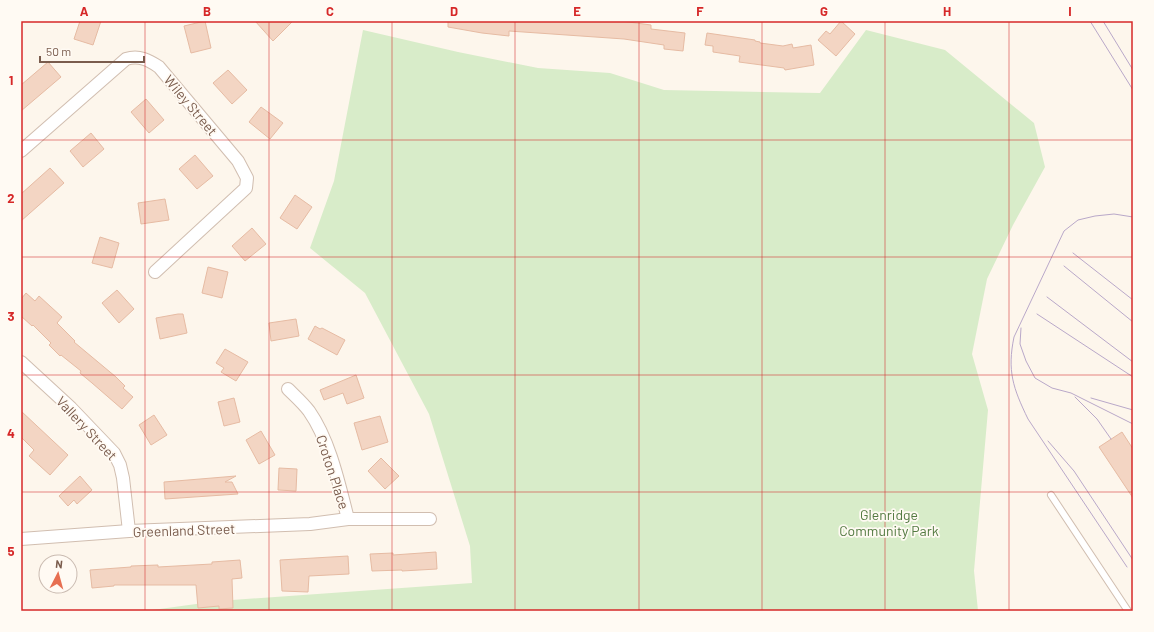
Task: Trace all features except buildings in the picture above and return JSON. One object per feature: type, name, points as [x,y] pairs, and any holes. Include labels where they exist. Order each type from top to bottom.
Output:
[{"type":"street","name":"Wiley Street","points":[[21,151],[126,59],[133,57],[142,58],[159,67],[238,161],[247,178],[246,188],[155,272]]},
{"type":"street","name":"Vallery Street","points":[[21,362],[71,408],[114,453],[120,465],[123,478],[129,531]]},
{"type":"street","name":"Croton Place","points":[[288,389],[309,411],[320,429],[330,457],[348,519]]},
{"type":"street","name":"Greenland Street","points":[[21,539],[129,531],[310,524],[348,519],[430,519]]},
{"type":"lane","points":[[1051,495],[1128,611]]},
{"type":"green space","name":"Glenridge Community Park","points":[[363,30],[458,52],[538,68],[610,73],[664,90],[820,93],[866,30],[945,50],[1034,123],[1045,167],[1013,225],[987,279],[972,354],[988,410],[974,571],[978,611],[145,611],[218,601],[472,583],[470,546],[429,414],[365,293],[310,248],[334,181]]},
{"type":"tram line","points":[[1090,21],[1133,90]]},
{"type":"tram line","points":[[1103,21],[1133,70]]},
{"type":"tram line","points":[[1127,567],[1028,419],[1015,388],[1011,370],[1011,360],[1014,337],[1064,231],[1078,220],[1095,216],[1114,214],[1133,217]]},
{"type":"tram line","points":[[1073,253],[1133,300]]},
{"type":"tram line","points":[[1064,266],[1133,322]]},
{"type":"tram line","points":[[1047,297],[1133,362]]},
{"type":"tram line","points":[[1037,314],[1133,377]]},
{"type":"tram line","points":[[1021,328],[1020,344],[1026,361],[1035,378],[1052,388],[1071,393],[1133,424]]},
{"type":"tram line","points":[[1075,397],[1097,419],[1111,439]]},
{"type":"tram line","points":[[1091,398],[1133,410]]},
{"type":"tram line","points":[[1048,441],[1074,471],[1133,560]]}]
